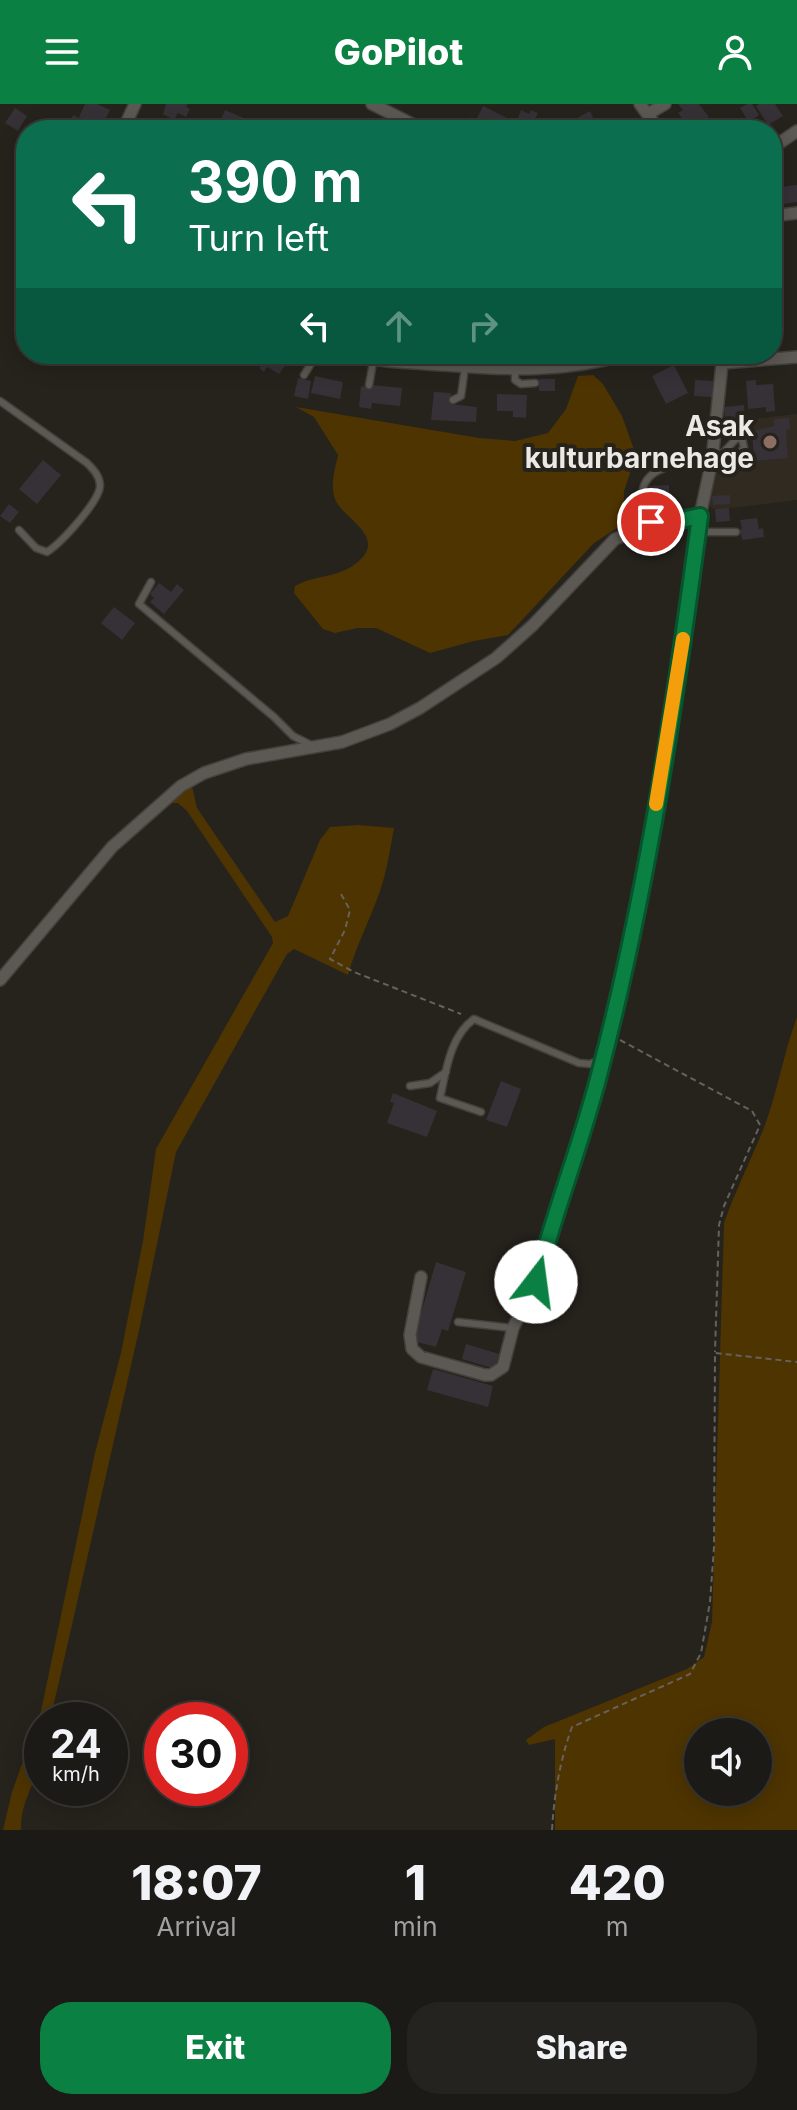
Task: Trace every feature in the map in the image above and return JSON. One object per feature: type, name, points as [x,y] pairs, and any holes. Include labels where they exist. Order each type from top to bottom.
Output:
[{"type":"street","points":[[372,104],[404,120]]},
{"type":"street","points":[[640,104],[652,120]]},
{"type":"street","points":[[648,114],[665,104]]},
{"type":"street","points":[[458,364],[465,367],[556,369],[580,364]]},
{"type":"street","points":[[421,1277],[410,1335],[412,1349],[421,1357],[491,1375],[503,1367],[513,1328],[536,1282],[603,1058],[634,921],[675,696],[700,516],[715,457],[723,364]]},
{"type":"street","points":[[0,980],[112,847],[181,786],[204,773],[246,759],[318,748],[390,724],[496,658],[533,625],[615,539],[700,516]]},
{"type":"lane","points":[[304,375],[311,364]]},
{"type":"lane","points":[[369,385],[373,364]]},
{"type":"lane","points":[[500,364],[500,368]]},
{"type":"lane","points":[[555,364],[556,369]]},
{"type":"lane","points":[[453,400],[461,396],[465,367]]},
{"type":"lane","points":[[515,369],[515,380],[521,384],[535,383]]},
{"type":"lane","points":[[0,401],[87,463],[97,475],[100,487],[60,543],[47,552],[36,548],[19,530]]},
{"type":"lane","points":[[654,526],[648,516],[643,489],[654,473],[715,457]]},
{"type":"lane","points":[[698,532],[736,532]]},
{"type":"lane","points":[[151,582],[139,604],[293,736],[318,748]]},
{"type":"lane","points":[[481,1112],[440,1098],[457,1036],[474,1019],[579,1063],[590,1064],[603,1058]]},
{"type":"lane","points":[[410,1086],[430,1083],[446,1072]]},
{"type":"lane","points":[[458,1322],[513,1328]]},
{"type":"path","points":[[341,894],[350,910],[345,930],[330,959],[354,972],[474,1019]]},
{"type":"path","points":[[552,1830],[555,1795],[572,1727],[690,1674],[701,1653],[710,1602],[714,1547],[719,1225],[724,1206],[760,1125],[752,1111],[609,1034]]},
{"type":"path","points":[[715,1353],[797,1362]]},
{"type":"shaded area","points":[[593,375],[603,384],[622,416],[636,455],[624,491],[623,524],[594,543],[508,635],[430,653],[376,628],[335,633],[323,629],[294,593],[295,586],[351,567],[366,552],[368,543],[366,535],[335,499],[333,483],[338,455],[314,417],[296,407],[479,438],[515,441],[548,433],[566,409],[578,376]]},
{"type":"shaded area","points":[[797,414],[797,500],[715,510],[709,506],[715,473],[754,470],[752,419]]},
{"type":"shaded area","points":[[192,786],[197,808],[275,922],[288,916],[320,840],[330,827],[358,825],[394,828],[382,883],[348,975],[294,949],[287,954],[176,1152],[140,1326],[54,1702],[43,1702],[95,1453],[121,1353],[143,1241],[156,1149],[273,943],[272,937],[187,811],[178,803],[170,803]]},
{"type":"shaded area","points":[[797,1017],[797,1830],[555,1830],[555,1739],[529,1745],[526,1740],[544,1727],[687,1669],[704,1657],[712,1622],[724,1223],[774,1098]]},
{"type":"shaded area","points":[[24,1758],[21,1830],[3,1830]]},
{"type":"building","points":[[85,104],[97,104],[110,110],[105,120],[79,117]]},
{"type":"building","points":[[166,104],[188,104],[186,107],[190,109],[186,117],[178,113],[174,120],[163,114]]},
{"type":"building","points":[[678,104],[699,104],[709,117],[705,120],[683,120],[678,113],[683,110]]},
{"type":"building","points":[[752,104],[759,115],[748,120],[740,108]]},
{"type":"building","points":[[775,104],[783,116],[776,120],[765,120],[756,106]]},
{"type":"building","points":[[483,106],[507,118],[506,120],[476,120]]},
{"type":"building","points":[[15,108],[27,116],[25,120],[16,120],[16,130],[5,123]]},
{"type":"building","points":[[225,110],[244,118],[243,120],[220,120]]},
{"type":"building","points":[[521,110],[529,114],[531,110],[538,113],[535,120],[517,120]]},
{"type":"building","points":[[590,111],[594,120],[574,120]]},
{"type":"building","points":[[797,185],[797,202],[783,204],[782,187]]},
{"type":"building","points":[[262,364],[286,364],[279,374],[267,367],[264,372],[259,368]]},
{"type":"building","points":[[674,365],[688,393],[666,404],[652,376]]},
{"type":"building","points":[[315,376],[343,382],[340,399],[311,393]]},
{"type":"building","points":[[298,378],[311,381],[308,399],[294,396]]},
{"type":"building","points":[[539,379],[555,379],[555,391],[539,391]]},
{"type":"building","points":[[695,380],[713,381],[712,397],[694,396]]},
{"type":"building","points":[[756,380],[756,385],[773,384],[775,411],[766,412],[766,407],[748,409],[746,381]]},
{"type":"building","points":[[373,385],[402,388],[400,406],[372,403],[371,409],[359,407],[361,386],[373,388]]},
{"type":"building","points":[[434,392],[451,393],[450,404],[477,407],[476,422],[431,420]]},
{"type":"building","points":[[497,394],[527,395],[526,418],[513,417],[513,411],[497,411]]},
{"type":"building","points":[[744,405],[745,418],[725,420],[724,407]]},
{"type":"building","points":[[789,418],[790,429],[786,430],[788,458],[754,461],[752,431],[774,426],[774,419]]},
{"type":"building","points":[[43,460],[61,475],[37,504],[19,489]]},
{"type":"building","points":[[669,485],[669,504],[653,505],[652,499],[649,499],[649,486]]},
{"type":"building","points":[[730,495],[730,504],[713,505],[712,496]]},
{"type":"building","points":[[9,504],[19,512],[10,523],[0,516]]},
{"type":"building","points":[[632,505],[645,507],[643,523],[629,521]]},
{"type":"building","points":[[729,508],[730,521],[716,522],[715,509]]},
{"type":"building","points":[[757,518],[764,537],[743,540],[739,530],[742,529],[740,520]]},
{"type":"building","points":[[159,583],[171,592],[177,584],[184,590],[164,614],[150,602],[154,598],[150,594]]},
{"type":"building","points":[[114,607],[135,623],[122,640],[101,623]]},
{"type":"building","points":[[501,1081],[521,1089],[507,1127],[486,1120]]},
{"type":"building","points":[[393,1093],[437,1111],[427,1137],[387,1123],[394,1103],[390,1102]]},
{"type":"building","points":[[506,1257],[527,1263],[518,1292],[512,1290],[511,1295],[497,1291]]},
{"type":"building","points":[[436,1262],[466,1272],[448,1331],[442,1329],[436,1347],[413,1341]]},
{"type":"building","points":[[466,1344],[499,1354],[495,1369],[462,1359]]},
{"type":"building","points":[[433,1369],[493,1386],[488,1407],[427,1390]]},
{"type":"slow traffic","points":[[656,804],[683,639]]},
{"type":"place","name":"Asak kulturbarnehage","points":[[770,442]]},
{"type":"route","points":[[536,1282],[609,1034],[634,921],[675,696],[700,516],[654,526],[651,522]]}]
